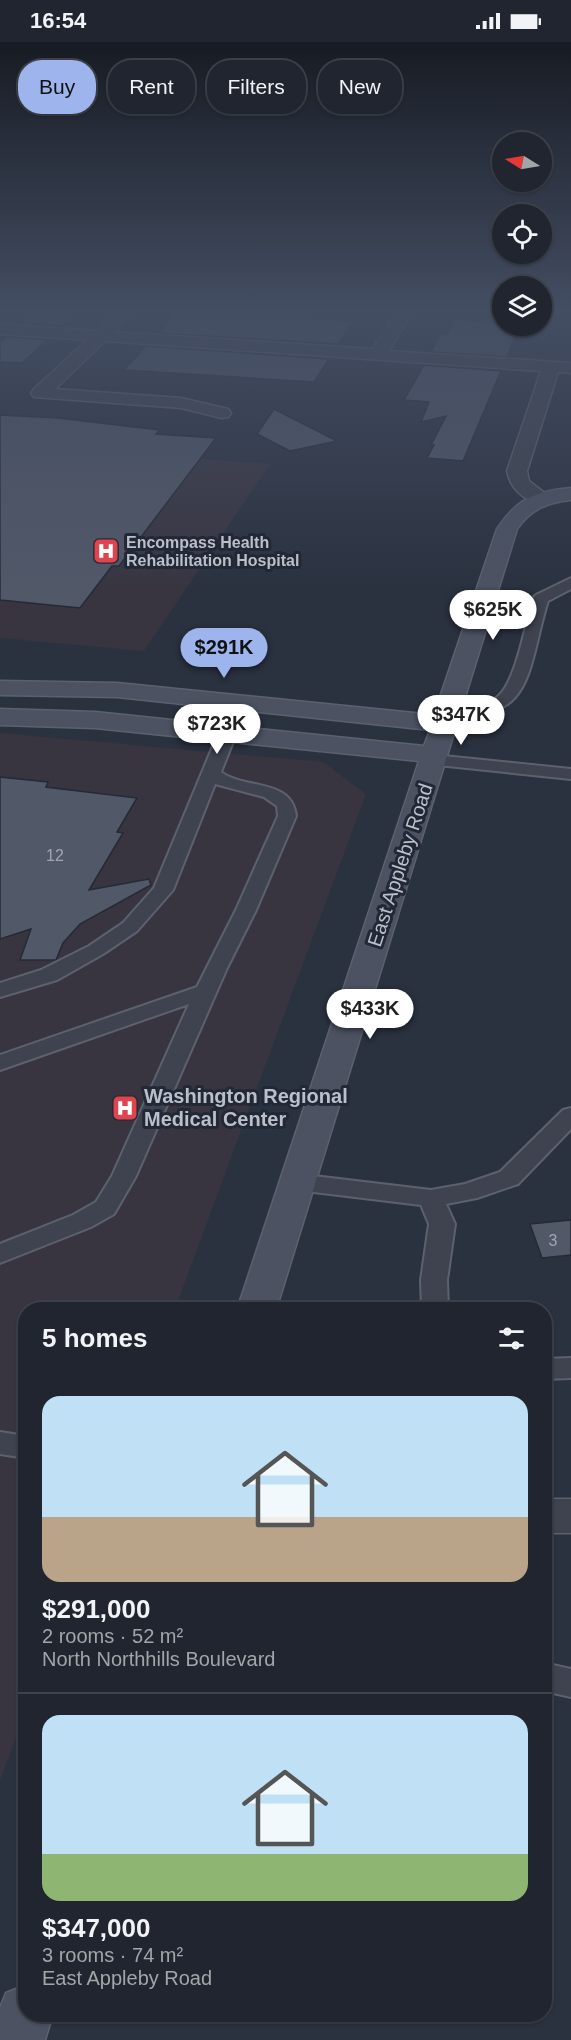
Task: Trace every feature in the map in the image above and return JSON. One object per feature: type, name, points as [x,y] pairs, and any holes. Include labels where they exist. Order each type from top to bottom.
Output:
[{"type":"street","points":[[190,405],[222,413]]},
{"type":"street","points":[[538,405],[517,471],[517,479],[523,487],[541,498]]},
{"type":"street","name":"East Appleby Road","points":[[259,1302],[507,529],[525,506],[541,498],[571,494]]},
{"type":"street","points":[[0,688],[117,690],[448,715]]},
{"type":"street","points":[[0,717],[95,720],[434,758]]},
{"type":"street","points":[[552,1516],[571,1516]]},
{"type":"street","points":[[17,2040],[23,2022]]},
{"type":"lane","points":[[448,715],[501,703],[509,697],[527,651],[541,598],[546,593],[571,583]]},
{"type":"lane","points":[[0,990],[49,975],[96,950],[130,927],[162,890],[227,734]]},
{"type":"lane","points":[[434,758],[571,774]]},
{"type":"lane","points":[[0,1254],[73,1225],[105,1208],[124,1176],[206,991],[246,910],[287,816],[288,807],[284,800],[276,795],[228,784],[211,773]]},
{"type":"lane","points":[[0,1063],[206,991]]},
{"type":"lane","points":[[297,1182],[431,1198],[468,1192],[509,1178],[571,1115]]},
{"type":"lane","points":[[431,1198],[442,1224],[434,1280],[435,1302]]},
{"type":"lane","points":[[552,1369],[571,1368]]},
{"type":"lane","points":[[0,1443],[18,1446]]},
{"type":"lane","points":[[552,1679],[571,1683]]},
{"type":"shaded area","name":"Encompass Health Rehabilitation Hospital","points":[[0,443],[270,464],[144,651],[0,638]]},
{"type":"shaded area","name":"Washington Regional Medical Center","points":[[0,733],[323,762],[366,794],[178,1302],[18,1302],[18,1731],[0,1781]]},
{"type":"building","points":[[428,405],[487,405],[463,461],[427,458],[446,416],[421,422]]},
{"type":"building","points":[[274,409],[337,441],[290,451],[257,434]]},
{"type":"building","points":[[0,415],[58,418],[160,430],[156,434],[216,438],[119,566],[112,566],[80,608],[0,600]]},
{"type":"building","points":[[0,777],[48,782],[46,787],[137,798],[117,832],[123,833],[89,890],[149,879],[151,885],[80,924],[63,943],[56,960],[20,960],[31,929],[0,939]]},
{"type":"building","points":[[571,1220],[571,1255],[542,1258],[530,1224]]},
{"type":"place","name":"Encompass Health Rehabilitation Hospital","points":[[106,551]]},
{"type":"place","name":"Washington Regional Medical Center","points":[[125,1108]]}]
